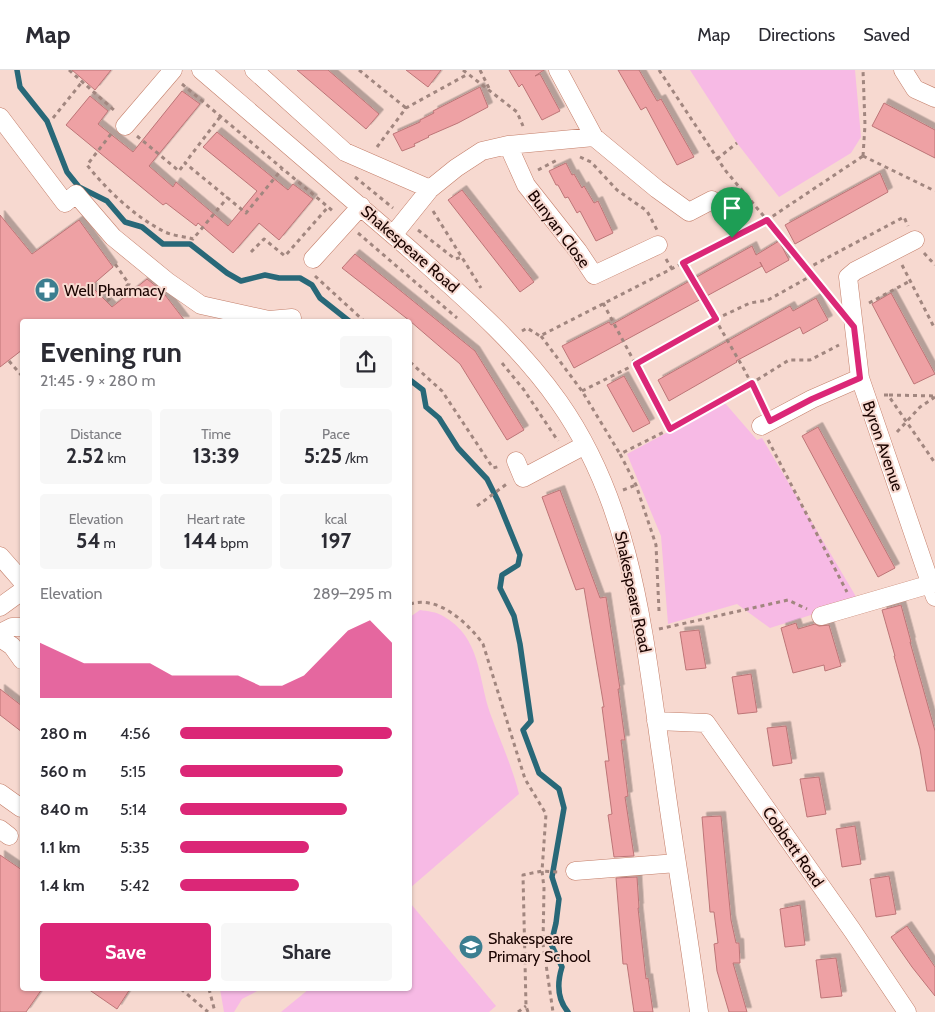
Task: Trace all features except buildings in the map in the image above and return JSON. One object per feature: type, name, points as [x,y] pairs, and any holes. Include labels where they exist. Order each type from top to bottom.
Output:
[{"type":"street","name":"Shakespeare Road","points":[[201,70],[361,206],[482,313],[509,340],[559,402],[585,444],[617,516],[636,587],[651,631],[656,721],[676,863],[686,918],[698,1012]]},
{"type":"street","points":[[254,70],[345,152],[430,189]]},
{"type":"street","points":[[558,70],[594,137],[657,190],[689,212],[712,200]]},
{"type":"street","points":[[903,70],[915,89],[935,98]]},
{"type":"street","points":[[122,124],[171,72]]},
{"type":"street","points":[[0,117],[66,203],[76,194],[113,237],[168,282],[201,306],[264,319]]},
{"type":"street","points":[[393,235],[430,189],[456,168],[482,151],[508,145],[594,137]]},
{"type":"street","name":"Bunyan Close","points":[[508,145],[526,185],[578,250],[594,275],[658,244]]},
{"type":"street","points":[[314,267],[346,223],[361,206]]},
{"type":"street","name":"Byron Avenue","points":[[914,240],[848,277],[860,378],[933,590]]},
{"type":"street","points":[[280,319],[292,318]]},
{"type":"street","points":[[766,428],[812,399],[860,378]]},
{"type":"street","points":[[516,461],[523,478],[585,444]]},
{"type":"street","points":[[0,556],[20,579]]},
{"type":"street","points":[[821,616],[933,590]]},
{"type":"street","points":[[0,606],[20,592]]},
{"type":"street","points":[[0,633],[12,627],[20,627]]},
{"type":"street","name":"Cobbett Road","points":[[656,721],[706,723],[852,930],[907,1012]]},
{"type":"street","points":[[0,793],[20,807]]},
{"type":"street","points":[[568,872],[676,863]]},
{"type":"path","points":[[69,70],[123,118],[122,124],[87,165],[98,179],[133,211],[164,232],[193,238],[228,197]]},
{"type":"path","points":[[359,70],[406,108]]},
{"type":"path","points":[[463,70],[517,112],[530,143]]},
{"type":"path","points":[[480,70],[492,92]]},
{"type":"path","points":[[659,70],[717,159],[836,305]]},
{"type":"path","points":[[863,70],[865,125],[863,156]]},
{"type":"path","points":[[171,72],[220,117],[459,320]]},
{"type":"path","points":[[366,161],[406,108],[468,74]]},
{"type":"path","points":[[53,118],[82,82]]},
{"type":"path","points":[[122,124],[179,171],[220,117]]},
{"type":"path","points":[[717,159],[737,143]]},
{"type":"path","points":[[575,156],[591,162],[617,190],[647,211],[658,233],[658,244]]},
{"type":"path","points":[[863,156],[935,191]]},
{"type":"path","points":[[540,336],[767,220],[863,156]]},
{"type":"path","points":[[523,178],[561,158]]},
{"type":"path","points":[[186,163],[246,213],[282,169]]},
{"type":"path","points":[[712,200],[732,238]]},
{"type":"path","points":[[251,252],[264,239],[285,256],[328,207]]},
{"type":"path","points":[[432,209],[485,294]]},
{"type":"path","points":[[811,276],[808,268],[904,217]]},
{"type":"path","points":[[406,219],[455,259],[462,257]]},
{"type":"path","points":[[895,251],[935,328]]},
{"type":"path","points":[[289,252],[295,258]]},
{"type":"path","points":[[106,301],[130,284],[108,255]]},
{"type":"path","points":[[683,263],[752,383],[766,428],[846,590]]},
{"type":"path","points":[[314,267],[362,319]]},
{"type":"path","points":[[582,391],[636,364],[716,319],[750,303],[768,300],[811,276]]},
{"type":"path","points":[[852,311],[910,281]]},
{"type":"path","points":[[603,303],[670,429]]},
{"type":"path","points":[[527,328],[540,336],[582,391],[620,454],[636,485],[656,546],[651,631],[788,600],[821,616]]},
{"type":"path","points":[[620,454],[670,429],[789,360],[810,360],[855,337]]},
{"type":"path","points":[[9,360],[20,374]]},
{"type":"path","points":[[501,361],[524,390],[567,454]]},
{"type":"path","points":[[412,364],[442,391],[493,468]]},
{"type":"path","points":[[866,395],[935,396]]},
{"type":"path","points":[[888,395],[935,463]]},
{"type":"path","points":[[888,460],[896,434],[920,407],[935,396]]},
{"type":"path","points":[[478,506],[504,487]]},
{"type":"path","points":[[412,602],[426,603],[440,607],[457,616],[474,632],[483,644],[525,779],[546,814],[542,871],[544,888],[543,944],[553,1012]]},
{"type":"path","points":[[528,1012],[526,1006],[523,875],[542,871],[568,872]]},
{"type":"path","points":[[182,991],[208,1012]]},
{"type":"path","points":[[210,991],[216,1012]]},
{"type":"path","points":[[518,1012],[526,1006]]},
{"type":"shaded area","points":[[690,70],[855,70],[861,137],[851,153],[779,197],[737,143]]},
{"type":"shaded area","points":[[724,402],[757,440],[762,438],[858,600],[770,628],[737,604],[668,624],[661,536],[627,454]]},
{"type":"shaded area","points":[[420,610],[441,615],[465,635],[476,659],[490,713],[519,794],[412,886],[412,616]]},
{"type":"shaded area","points":[[412,905],[496,1006],[489,1012],[281,1012],[307,991],[412,991]]},
{"type":"shaded area","points":[[220,991],[257,991],[242,999],[234,1012],[224,1012]]},
{"type":"waterway","points":[[17,70],[20,87],[47,121],[67,172],[79,187],[107,201],[125,222],[142,227],[163,244],[190,244],[227,273],[241,281],[265,275],[279,278],[300,278],[312,285],[320,298],[346,319]]},
{"type":"waterway","points":[[412,382],[423,390],[426,407],[439,418],[458,448],[487,479],[520,555],[518,565],[502,575],[500,588],[514,616],[520,644],[531,721],[523,730],[539,773],[559,789],[564,808],[552,877],[559,899],[551,944],[562,967],[559,991],[564,1007],[568,1012]]},
{"type":"place","name":"Well Pharmacy","points":[[47,290]]},
{"type":"place","name":"Shakespeare Primary School","points":[[471,947]]},
{"type":"route","points":[[767,220],[854,327],[860,378],[812,399],[770,421],[752,383],[670,429],[636,364],[716,319],[683,263],[732,238],[767,220]]}]
